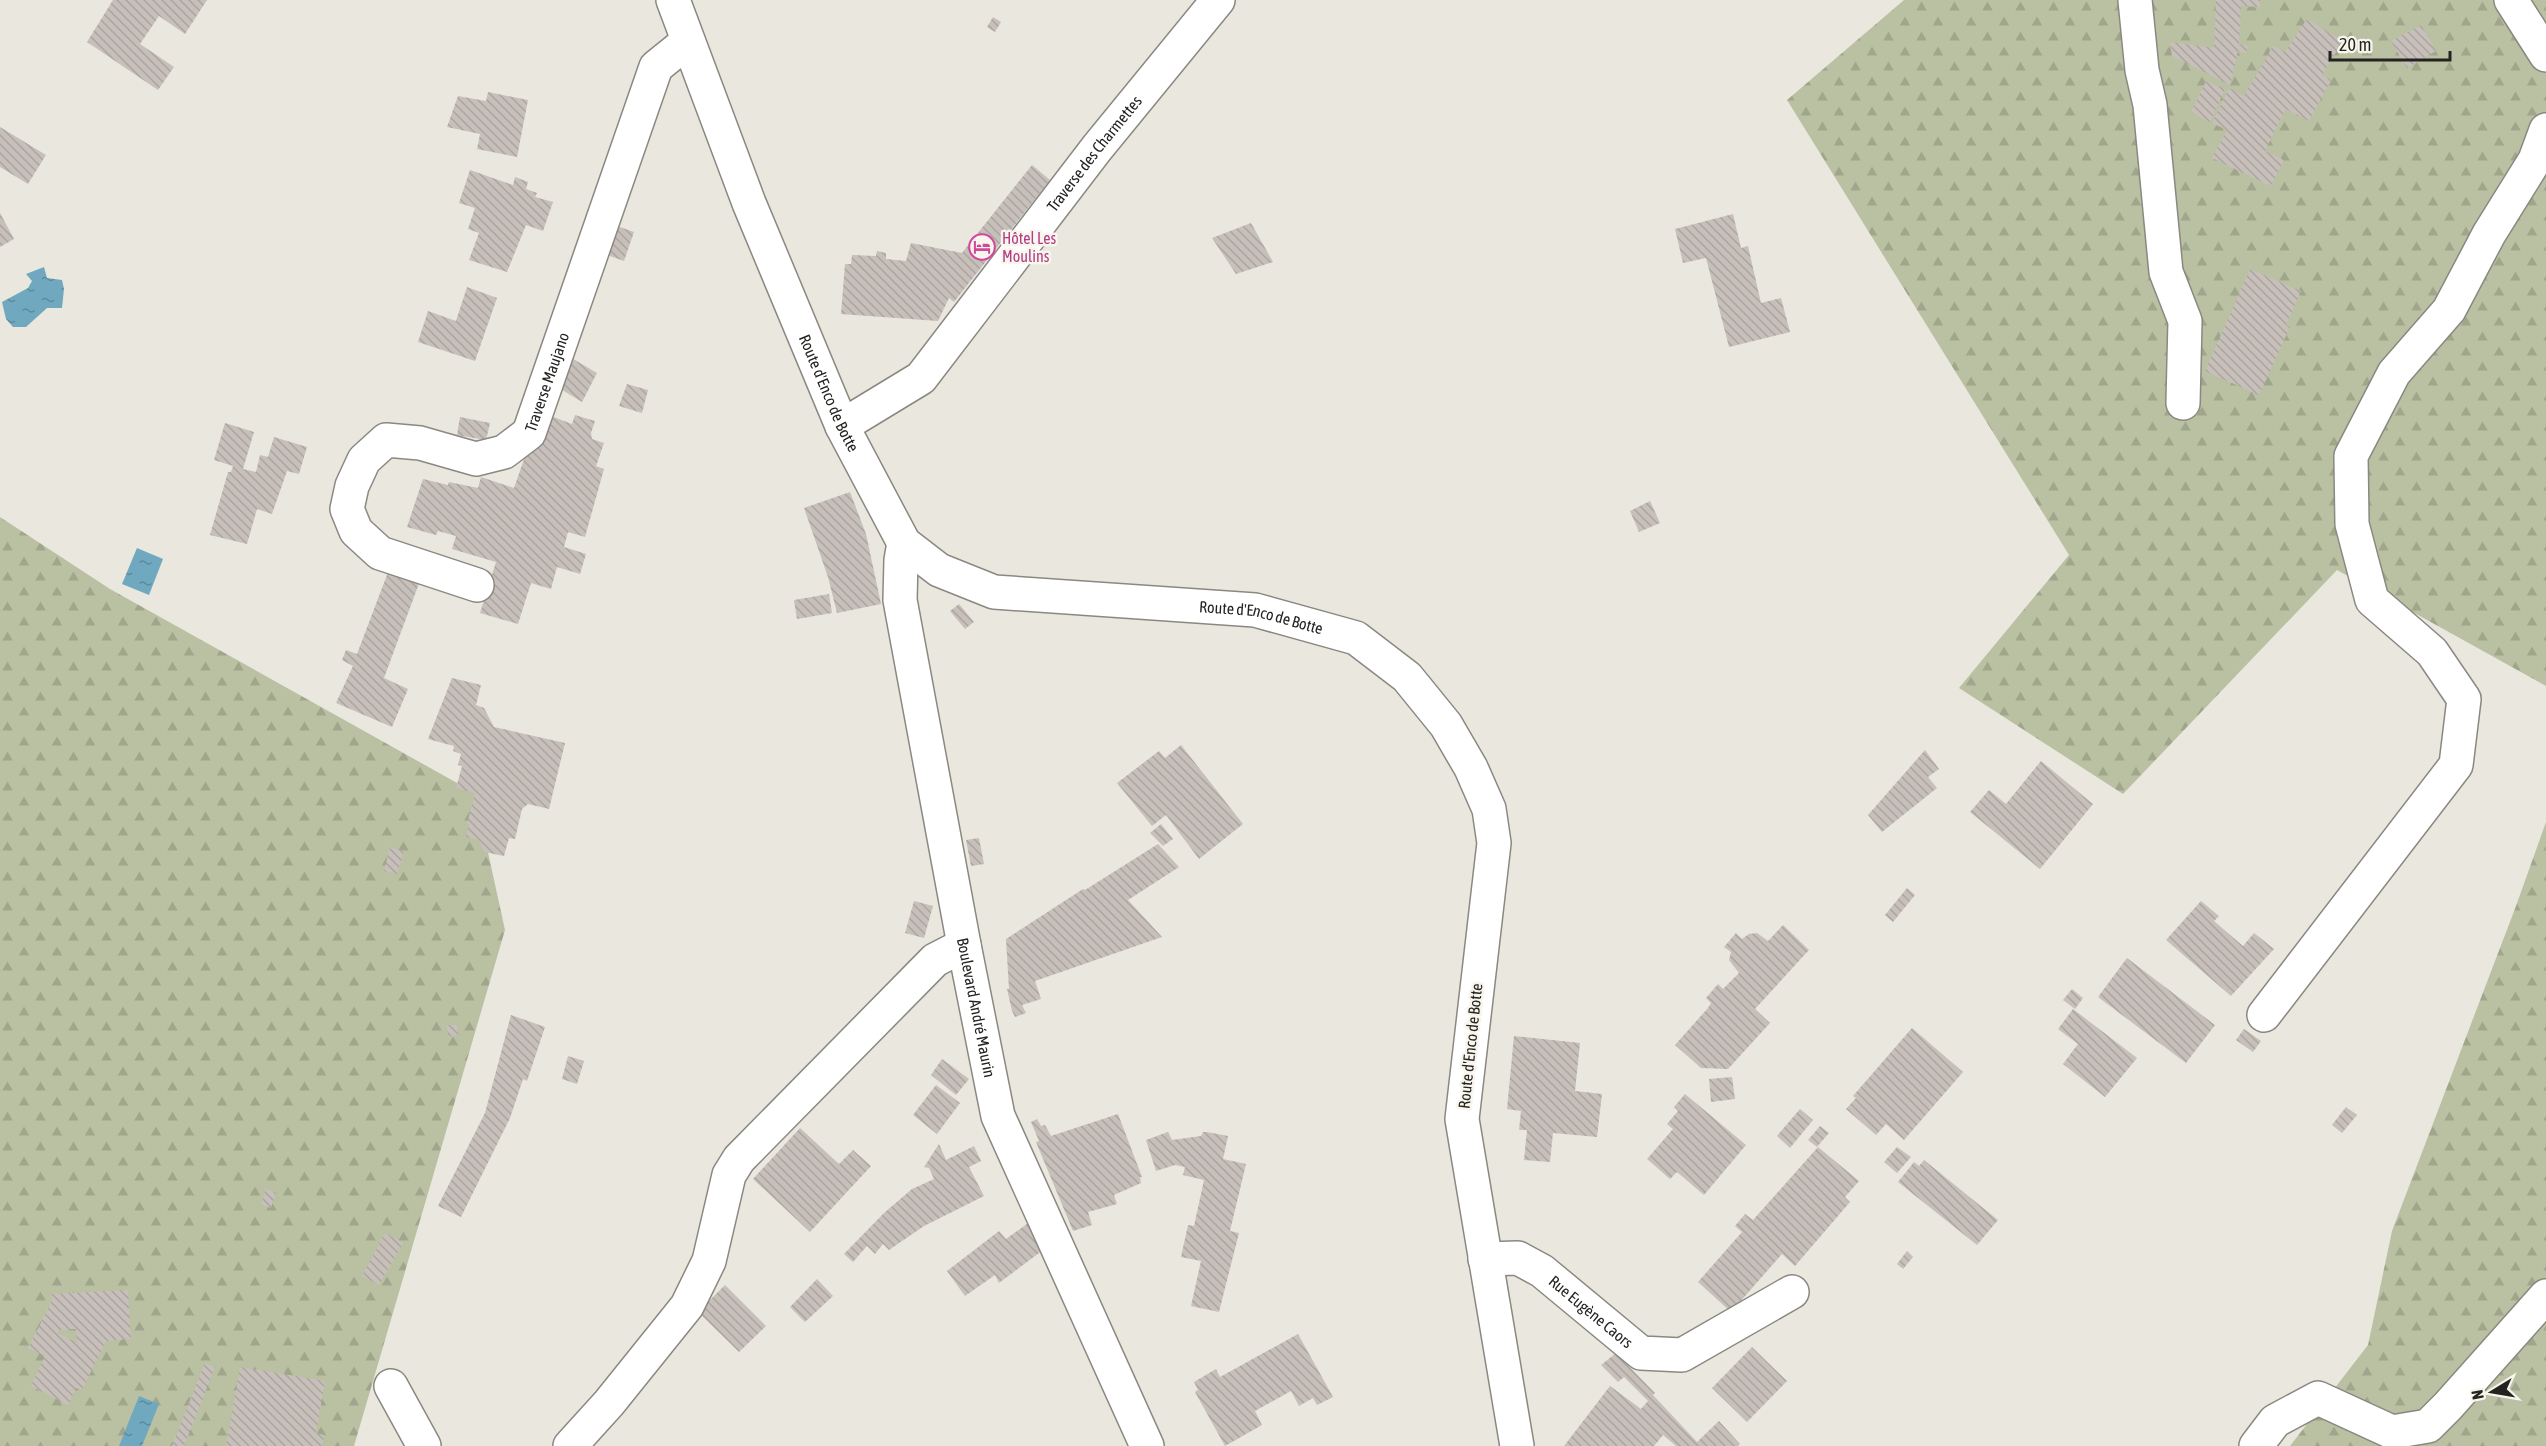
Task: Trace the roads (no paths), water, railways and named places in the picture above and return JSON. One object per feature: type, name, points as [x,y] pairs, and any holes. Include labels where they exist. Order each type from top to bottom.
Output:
[{"type":"street","name":"Route d'Enco de Botte","points":[[672,0],[749,202],[842,426],[904,543],[939,570],[994,592],[1256,610],[1356,638],[1407,677],[1446,725],[1472,768],[1489,809],[1494,843],[1462,1119],[1517,1446]]},
{"type":"street","name":"Traverse des Charmettes","points":[[842,426],[921,378],[1097,148],[1218,0]]},
{"type":"street","points":[[2136,0],[2142,70],[2150,105],[2166,272],[2186,321],[2183,403]]},
{"type":"street","points":[[2511,0],[2546,55]]},
{"type":"street","name":"Traverse Maujano","points":[[477,585],[380,553],[356,531],[347,509],[352,486],[364,460],[386,440],[420,443],[476,459],[504,452],[529,433],[656,68],[687,42]]},
{"type":"street","points":[[2264,1015],[2456,765],[2464,699],[2432,652],[2372,600],[2352,524],[2351,456],[2394,373],[2449,310],[2489,234],[2535,160],[2546,130]]},
{"type":"street","name":"Boulevard André Maurin","points":[[904,543],[901,560],[900,600],[998,1116],[1147,1446]]},
{"type":"street","points":[[570,1446],[609,1403],[687,1306],[708,1261],[729,1175],[739,1160],[935,960],[964,945]]},
{"type":"street","name":"Rue Eugène Caors","points":[[1485,1259],[1518,1258],[1542,1271],[1641,1353],[1682,1355],[1792,1292]]},
{"type":"street","points":[[2256,1446],[2275,1421],[2318,1398],[2392,1432],[2428,1426],[2546,1296]]},
{"type":"street","points":[[390,1386],[424,1446]]},
{"type":"water","points":[[44,267],[47,278],[62,280],[64,289],[62,308],[47,308],[26,327],[13,327],[6,319],[2,302],[28,288],[32,281],[26,274]]},
{"type":"water","points":[[137,548],[163,559],[149,595],[122,584]]},
{"type":"water","points":[[139,1396],[159,1404],[142,1446],[119,1446]]},
{"type":"place","name":"Hôtel Les Moulins","points":[[982,247]]}]
